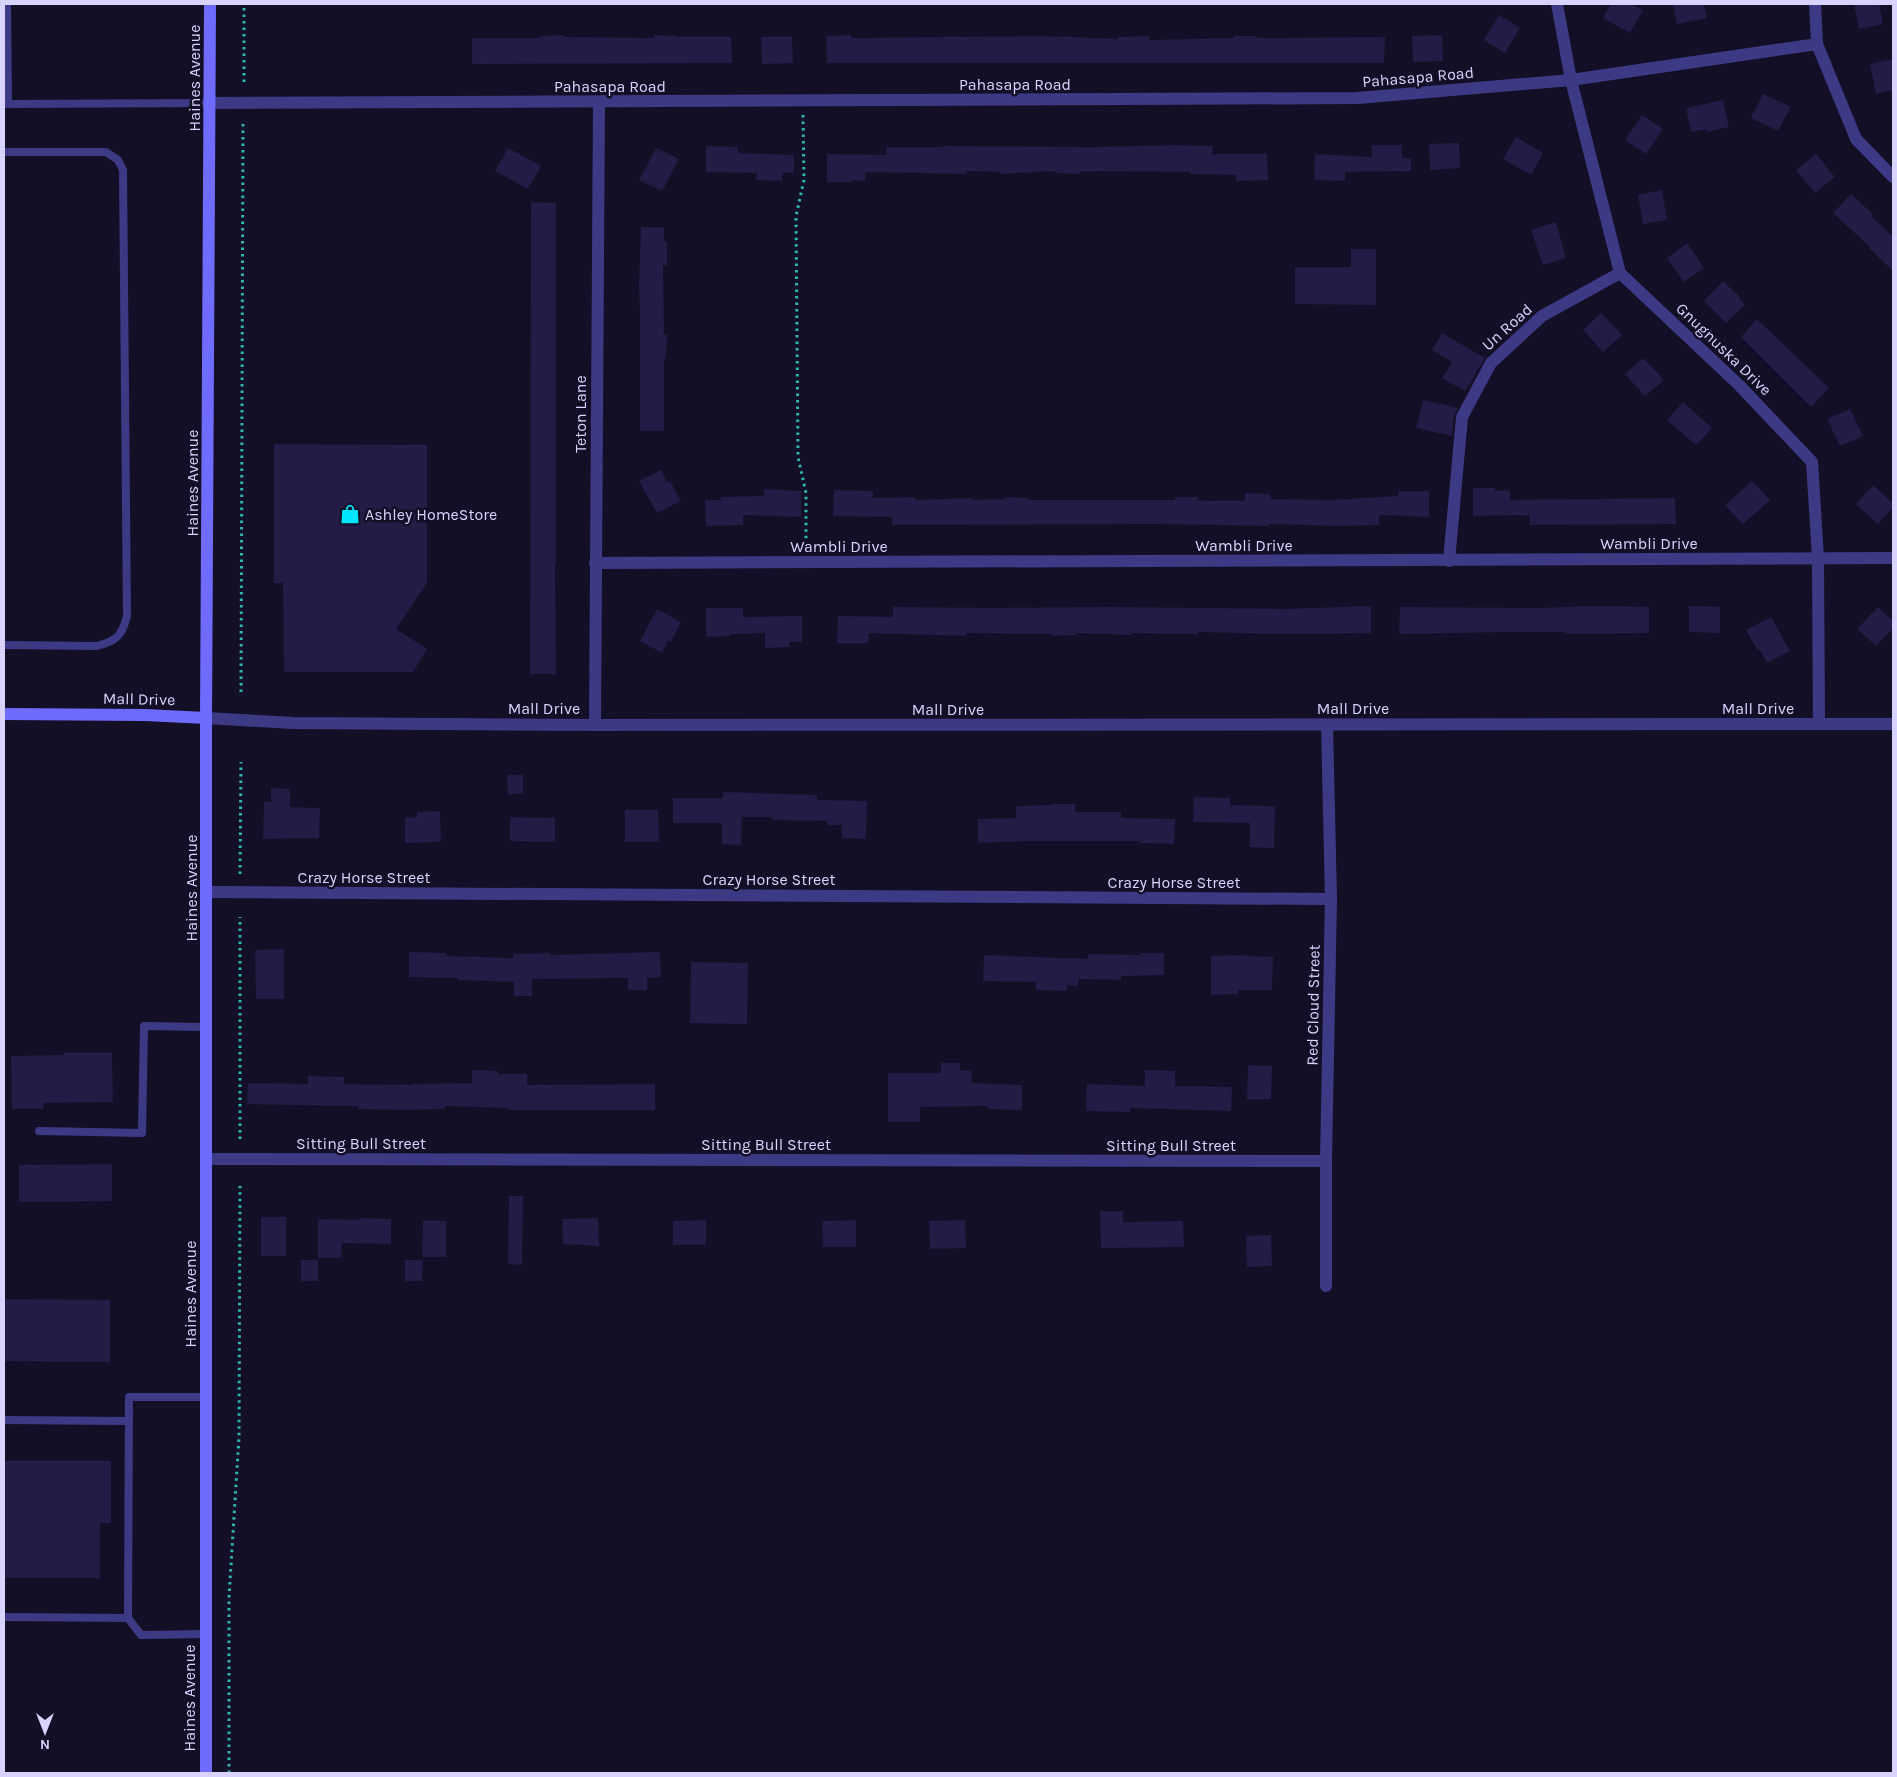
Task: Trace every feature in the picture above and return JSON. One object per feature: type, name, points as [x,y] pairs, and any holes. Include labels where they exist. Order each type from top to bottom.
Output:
[{"type":"main road","name":"Haines Avenue","points":[[206,1773],[206,718],[210,4]]},
{"type":"main road","name":"Mall Drive","points":[[4,714],[144,715],[206,718]]},
{"type":"street","points":[[1557,4],[1571,80],[1620,272]]},
{"type":"street","points":[[1815,4],[1817,44],[1856,139],[1893,177]]},
{"type":"street","name":"Pahasapa Road","points":[[210,103],[802,102],[1358,98],[1571,80],[1817,44]]},
{"type":"street","name":"Teton Lane","points":[[595,725],[599,102]]},
{"type":"street","name":"Gnugnuska Drive","points":[[1620,272],[1740,385],[1812,462],[1818,558],[1819,724]]},
{"type":"street","name":"Un Road","points":[[1448,561],[1462,416],[1490,363],[1542,316],[1620,272]]},
{"type":"street","name":"Wambli Drive","points":[[595,563],[1893,558]]},
{"type":"street","name":"Mall Drive","points":[[206,718],[293,723],[595,725],[1893,724]]},
{"type":"street","name":"Red Cloud Street","points":[[1326,1286],[1326,1162],[1331,899],[1327,725]]},
{"type":"street","name":"Crazy Horse Street","points":[[207,892],[1331,899]]},
{"type":"street","name":"Sitting Bull Street","points":[[206,1159],[1326,1162]]},
{"type":"lane","points":[[7,4],[6,104],[210,103]]},
{"type":"lane","points":[[4,152],[106,152],[118,160],[123,170],[127,616],[124,630],[111,642],[97,646],[4,645]]},
{"type":"lane","points":[[39,1131],[142,1133],[144,1026],[206,1027]]},
{"type":"lane","points":[[206,1397],[129,1397],[128,1421],[128,1618],[141,1635],[206,1634]]},
{"type":"lane","points":[[4,1420],[128,1421]]},
{"type":"lane","points":[[4,1617],[128,1618]]},
{"type":"path","points":[[244,4],[244,82]]},
{"type":"path","points":[[802,102],[804,180],[796,216],[798,457],[806,493],[806,563]]},
{"type":"path","points":[[241,692],[243,124]]},
{"type":"path","points":[[240,874],[241,762]]},
{"type":"path","points":[[240,917],[240,1140]]},
{"type":"path","points":[[229,1773],[229,1597],[239,1437],[240,1186]]},
{"type":"building","points":[[1611,4],[1631,4],[1643,10],[1630,33],[1603,18]]},
{"type":"building","points":[[1673,4],[1704,4],[1707,18],[1677,24]]},
{"type":"building","points":[[1854,4],[1879,4],[1883,24],[1859,29]]},
{"type":"building","points":[[1499,15],[1520,28],[1505,53],[1484,40]]},
{"type":"building","points":[[564,35],[564,37],[654,38],[654,35],[731,37],[732,63],[472,64],[472,38],[541,38],[541,36]]},
{"type":"building","points":[[851,35],[851,38],[1045,36],[1118,39],[1118,37],[1149,36],[1149,40],[1234,38],[1234,36],[1257,36],[1257,38],[1385,37],[1384,63],[827,63],[826,36]]},
{"type":"building","points":[[1442,35],[1443,61],[1413,62],[1412,36]]},
{"type":"building","points":[[761,37],[792,37],[793,63],[762,64]]},
{"type":"building","points":[[1893,59],[1893,90],[1876,94],[1870,64]]},
{"type":"building","points":[[1763,94],[1791,107],[1778,131],[1751,118]]},
{"type":"building","points":[[1723,100],[1729,127],[1707,132],[1707,129],[1691,132],[1686,108]]},
{"type":"building","points":[[1642,115],[1663,129],[1646,154],[1625,140]]},
{"type":"building","points":[[1516,137],[1543,153],[1531,175],[1503,159]]},
{"type":"building","points":[[1459,143],[1460,168],[1430,170],[1429,144]]},
{"type":"building","points":[[1371,145],[1402,145],[1402,158],[1411,158],[1411,171],[1345,172],[1345,181],[1314,180],[1315,154],[1372,157]]},
{"type":"building","points":[[706,146],[738,147],[738,153],[794,155],[794,173],[782,173],[782,181],[756,180],[757,173],[706,172]]},
{"type":"building","points":[[1213,146],[1212,154],[1267,154],[1268,180],[1236,181],[1236,175],[1190,174],[1190,172],[1080,171],[1080,174],[1056,173],[1056,171],[1000,174],[1000,172],[967,171],[967,174],[866,172],[865,181],[827,182],[827,154],[886,155],[886,147]]},
{"type":"building","points":[[508,148],[541,166],[528,189],[495,171]]},
{"type":"building","points":[[656,148],[679,159],[662,191],[639,180]]},
{"type":"building","points":[[1816,154],[1835,177],[1815,193],[1796,170]]},
{"type":"building","points":[[1662,190],[1667,220],[1643,224],[1638,195]]},
{"type":"building","points":[[1851,194],[1873,214],[1871,216],[1893,237],[1893,271],[1833,213]]},
{"type":"building","points":[[531,202],[556,203],[556,674],[530,674]]},
{"type":"building","points":[[1556,222],[1566,258],[1543,265],[1531,230]]},
{"type":"building","points":[[641,227],[664,227],[664,242],[667,242],[667,265],[663,265],[664,335],[667,335],[666,359],[664,359],[664,431],[640,431],[639,285]]},
{"type":"building","points":[[1687,243],[1704,268],[1684,282],[1667,258]]},
{"type":"building","points":[[1351,249],[1376,249],[1376,305],[1295,304],[1295,267],[1351,267]]},
{"type":"building","points":[[1723,281],[1740,297],[1745,305],[1726,323],[1704,301]]},
{"type":"building","points":[[1601,313],[1622,335],[1603,352],[1583,330]]},
{"type":"building","points":[[1757,319],[1829,388],[1811,407],[1741,337]]},
{"type":"building","points":[[1442,333],[1485,358],[1465,391],[1442,378],[1452,362],[1432,350]]},
{"type":"building","points":[[1643,358],[1664,380],[1645,396],[1625,374]]},
{"type":"building","points":[[1423,400],[1458,408],[1454,416],[1452,436],[1416,428]]},
{"type":"building","points":[[1683,402],[1712,428],[1696,445],[1667,420]]},
{"type":"building","points":[[1850,409],[1863,436],[1840,446],[1827,419]]},
{"type":"building","name":"Ashley HomeStore","points":[[274,444],[427,445],[427,583],[396,629],[427,649],[413,672],[284,672],[283,583],[274,583]]},
{"type":"building","points":[[661,470],[667,482],[670,481],[681,501],[657,513],[639,481]]},
{"type":"building","points":[[1752,481],[1770,500],[1743,524],[1725,505]]},
{"type":"building","points":[[1873,485],[1893,504],[1893,507],[1878,524],[1856,504]]},
{"type":"building","points":[[1473,488],[1495,488],[1495,491],[1510,490],[1510,500],[1675,498],[1676,524],[1530,525],[1530,515],[1473,516]]},
{"type":"building","points":[[764,489],[801,491],[801,517],[743,515],[743,525],[706,526],[705,500],[721,500],[721,497],[764,496]]},
{"type":"building","points":[[834,490],[873,491],[873,498],[915,497],[915,500],[1005,499],[1005,497],[1029,498],[1029,500],[1175,500],[1175,497],[1198,497],[1198,500],[1213,501],[1245,501],[1245,493],[1270,494],[1270,499],[1331,500],[1398,496],[1398,491],[1429,491],[1429,517],[1379,515],[1379,525],[1338,526],[1270,524],[1270,526],[1157,524],[892,525],[892,517],[833,516]]},
{"type":"building","points":[[1371,606],[1371,633],[1198,632],[1198,634],[1132,633],[1131,635],[1076,633],[1076,635],[1052,636],[1052,634],[966,633],[966,636],[869,633],[868,643],[837,643],[838,616],[893,617],[893,607],[1286,609]]},
{"type":"building","points":[[1689,606],[1720,607],[1720,633],[1689,632]]},
{"type":"building","points":[[1400,607],[1539,608],[1649,607],[1649,633],[1565,634],[1565,632],[1508,632],[1399,634]]},
{"type":"building","points":[[1878,607],[1893,621],[1893,628],[1876,646],[1857,629]]},
{"type":"building","points":[[706,608],[743,608],[743,617],[802,616],[802,642],[789,642],[790,647],[765,648],[765,633],[706,637]]},
{"type":"building","points":[[657,609],[681,622],[671,642],[668,640],[662,653],[640,641]]},
{"type":"building","points":[[1771,617],[1790,651],[1767,663],[1746,630]]},
{"type":"building","points":[[507,775],[523,775],[523,794],[508,794]]},
{"type":"building","points":[[271,788],[290,789],[290,807],[320,808],[319,838],[263,839],[264,802],[271,802]]},
{"type":"building","points":[[723,792],[817,795],[817,800],[867,801],[866,839],[842,838],[842,825],[827,825],[827,821],[772,820],[772,817],[742,817],[741,845],[722,844],[722,823],[673,823],[673,798],[723,798]]},
{"type":"building","points":[[1194,797],[1230,798],[1230,805],[1275,806],[1274,848],[1250,847],[1250,823],[1193,822]]},
{"type":"building","points":[[1075,804],[1075,812],[1121,812],[1121,818],[1175,819],[1174,844],[1140,843],[1140,841],[978,843],[978,819],[1016,818],[1016,806]]},
{"type":"building","points":[[625,810],[658,810],[659,842],[625,842]]},
{"type":"building","points":[[440,811],[441,842],[405,843],[405,818],[417,817],[417,812]]},
{"type":"building","points":[[510,817],[555,818],[555,842],[510,841]]},
{"type":"building","points":[[284,949],[284,999],[256,999],[255,950]]},
{"type":"building","points":[[409,952],[446,953],[446,956],[513,958],[513,954],[550,953],[550,955],[660,952],[661,977],[647,978],[647,990],[628,990],[628,978],[532,979],[532,996],[514,996],[514,982],[409,977]]},
{"type":"building","points":[[1141,953],[1164,953],[1164,975],[1121,976],[1121,980],[1078,979],[1078,986],[1067,985],[1067,991],[1036,990],[1036,982],[983,981],[984,955],[1088,959],[1088,954],[1141,955]]},
{"type":"building","points":[[1211,956],[1273,957],[1272,990],[1238,990],[1238,994],[1211,995]]},
{"type":"building","points":[[691,962],[748,963],[747,1024],[690,1023]]},
{"type":"building","points":[[64,1053],[112,1053],[113,1102],[43,1103],[44,1109],[12,1109],[11,1056],[64,1055]]},
{"type":"building","points":[[941,1063],[960,1063],[960,1071],[971,1070],[972,1083],[1022,1085],[1022,1110],[988,1109],[988,1106],[920,1107],[920,1122],[888,1122],[888,1073],[941,1073]]},
{"type":"building","points":[[1248,1065],[1272,1066],[1271,1099],[1247,1099]]},
{"type":"building","points":[[472,1070],[498,1071],[498,1074],[527,1074],[527,1085],[655,1084],[655,1110],[508,1110],[508,1108],[445,1106],[445,1109],[402,1110],[358,1109],[358,1106],[247,1104],[248,1083],[308,1084],[308,1076],[344,1077],[344,1084],[411,1085],[472,1083]]},
{"type":"building","points":[[1145,1070],[1175,1071],[1175,1086],[1232,1087],[1231,1111],[1130,1108],[1130,1112],[1086,1111],[1087,1084],[1145,1086]]},
{"type":"building","points":[[112,1164],[112,1201],[19,1202],[19,1165]]},
{"type":"building","points":[[509,1196],[523,1196],[522,1265],[508,1264]]},
{"type":"building","points":[[1100,1211],[1123,1211],[1123,1222],[1183,1221],[1184,1247],[1101,1248]]},
{"type":"building","points":[[261,1217],[286,1217],[286,1256],[261,1256]]},
{"type":"building","points":[[359,1218],[391,1219],[391,1244],[342,1243],[341,1258],[318,1258],[318,1219],[359,1220]]},
{"type":"building","points":[[598,1218],[599,1246],[563,1244],[562,1219]]},
{"type":"building","points":[[706,1220],[706,1245],[673,1245],[673,1221]]},
{"type":"building","points":[[856,1220],[856,1247],[823,1247],[822,1221]]},
{"type":"building","points":[[965,1220],[966,1248],[930,1249],[929,1221]]},
{"type":"building","points":[[423,1221],[446,1221],[446,1257],[422,1257]]},
{"type":"building","points":[[1271,1235],[1272,1266],[1247,1267],[1246,1236]]},
{"type":"building","points":[[301,1260],[318,1260],[318,1281],[301,1281]]},
{"type":"building","points":[[405,1260],[423,1260],[422,1281],[405,1281]]},
{"type":"building","points":[[5,1299],[110,1300],[110,1362],[5,1361]]},
{"type":"building","points":[[4,1461],[111,1461],[111,1523],[100,1523],[100,1578],[4,1578]]},
{"type":"place","name":"Ashley HomeStore","points":[[350,514]]}]
